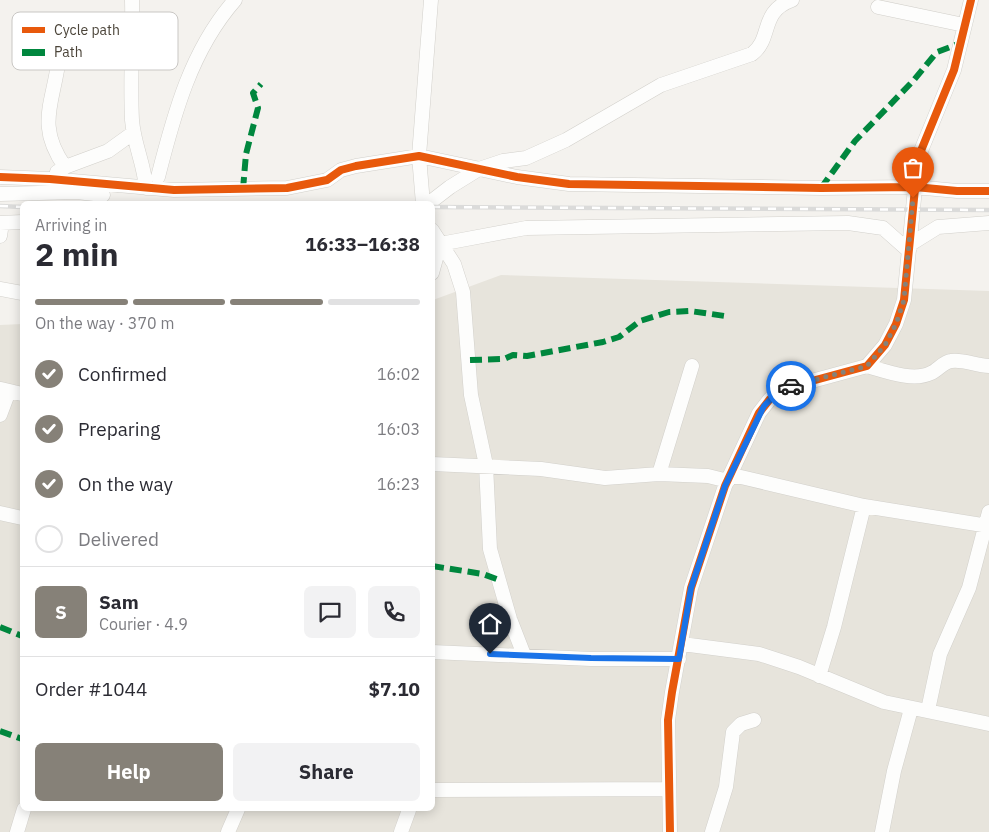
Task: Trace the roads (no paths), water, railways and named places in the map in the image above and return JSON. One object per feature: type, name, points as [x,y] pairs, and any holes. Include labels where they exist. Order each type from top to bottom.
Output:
[{"type":"street","points":[[158,177],[193,65],[203,44],[236,0]]},
{"type":"street","points":[[423,201],[418,156],[431,0]]},
{"type":"street","points":[[432,201],[479,169],[503,161],[526,158],[566,140],[661,85],[752,54],[758,47],[773,13],[780,4],[792,0]]},
{"type":"street","points":[[867,366],[885,345],[896,324],[904,300],[918,158],[954,70],[971,0]]},
{"type":"street","points":[[878,7],[964,25]]},
{"type":"street","points":[[57,70],[48,125],[50,142],[65,167]]},
{"type":"street","points":[[133,70],[134,133],[139,156],[144,165],[174,190]]},
{"type":"street","points":[[50,179],[65,167],[108,151],[134,133]]},
{"type":"street","points":[[0,177],[50,179],[174,190],[287,188],[327,180],[341,170],[356,166],[418,156],[517,177],[569,184],[821,188],[915,187],[957,191],[989,190]]},
{"type":"street","points":[[144,165],[146,188]]},
{"type":"street","points":[[0,194],[77,192],[103,195]]},
{"type":"street","points":[[1,227],[20,222]]},
{"type":"street","points":[[440,244],[526,228],[848,223],[884,228],[909,248]]},
{"type":"street","points":[[909,248],[938,227],[989,223]]},
{"type":"street","points":[[435,235],[454,264],[464,292],[471,396],[486,465],[490,550],[510,619],[524,655]]},
{"type":"street","points":[[435,262],[440,244]]},
{"type":"street","points":[[0,289],[20,293]]},
{"type":"street","points":[[670,832],[668,720],[691,588],[729,479],[759,413],[774,395],[786,388],[809,380],[867,366],[896,374],[923,376],[932,373],[948,361],[989,366]]},
{"type":"street","points":[[659,474],[692,366]]},
{"type":"street","points":[[0,415],[11,391]]},
{"type":"street","points":[[435,464],[486,465],[605,478],[659,474],[729,479],[741,477],[864,506],[988,521],[969,588],[940,654],[928,710]]},
{"type":"street","points":[[819,676],[834,627],[864,506]]},
{"type":"street","points":[[0,513],[20,518]]},
{"type":"street","points":[[682,644],[759,654],[884,702],[989,724]]},
{"type":"street","points":[[435,652],[679,659]]},
{"type":"street","points":[[882,832],[892,778],[912,709]]},
{"type":"street","points":[[712,832],[726,787],[733,732],[740,724],[754,720]]},
{"type":"street","points":[[435,790],[669,789]]},
{"type":"street","points":[[17,832],[23,811]]},
{"type":"street","points":[[228,832],[237,811]]},
{"type":"street","points":[[238,811],[240,832]]},
{"type":"street","points":[[400,832],[408,811]]},
{"type":"street","points":[[409,811],[409,832]]},
{"type":"railway","points":[[0,206],[20,207]]},
{"type":"railway","points":[[435,207],[989,210]]}]
